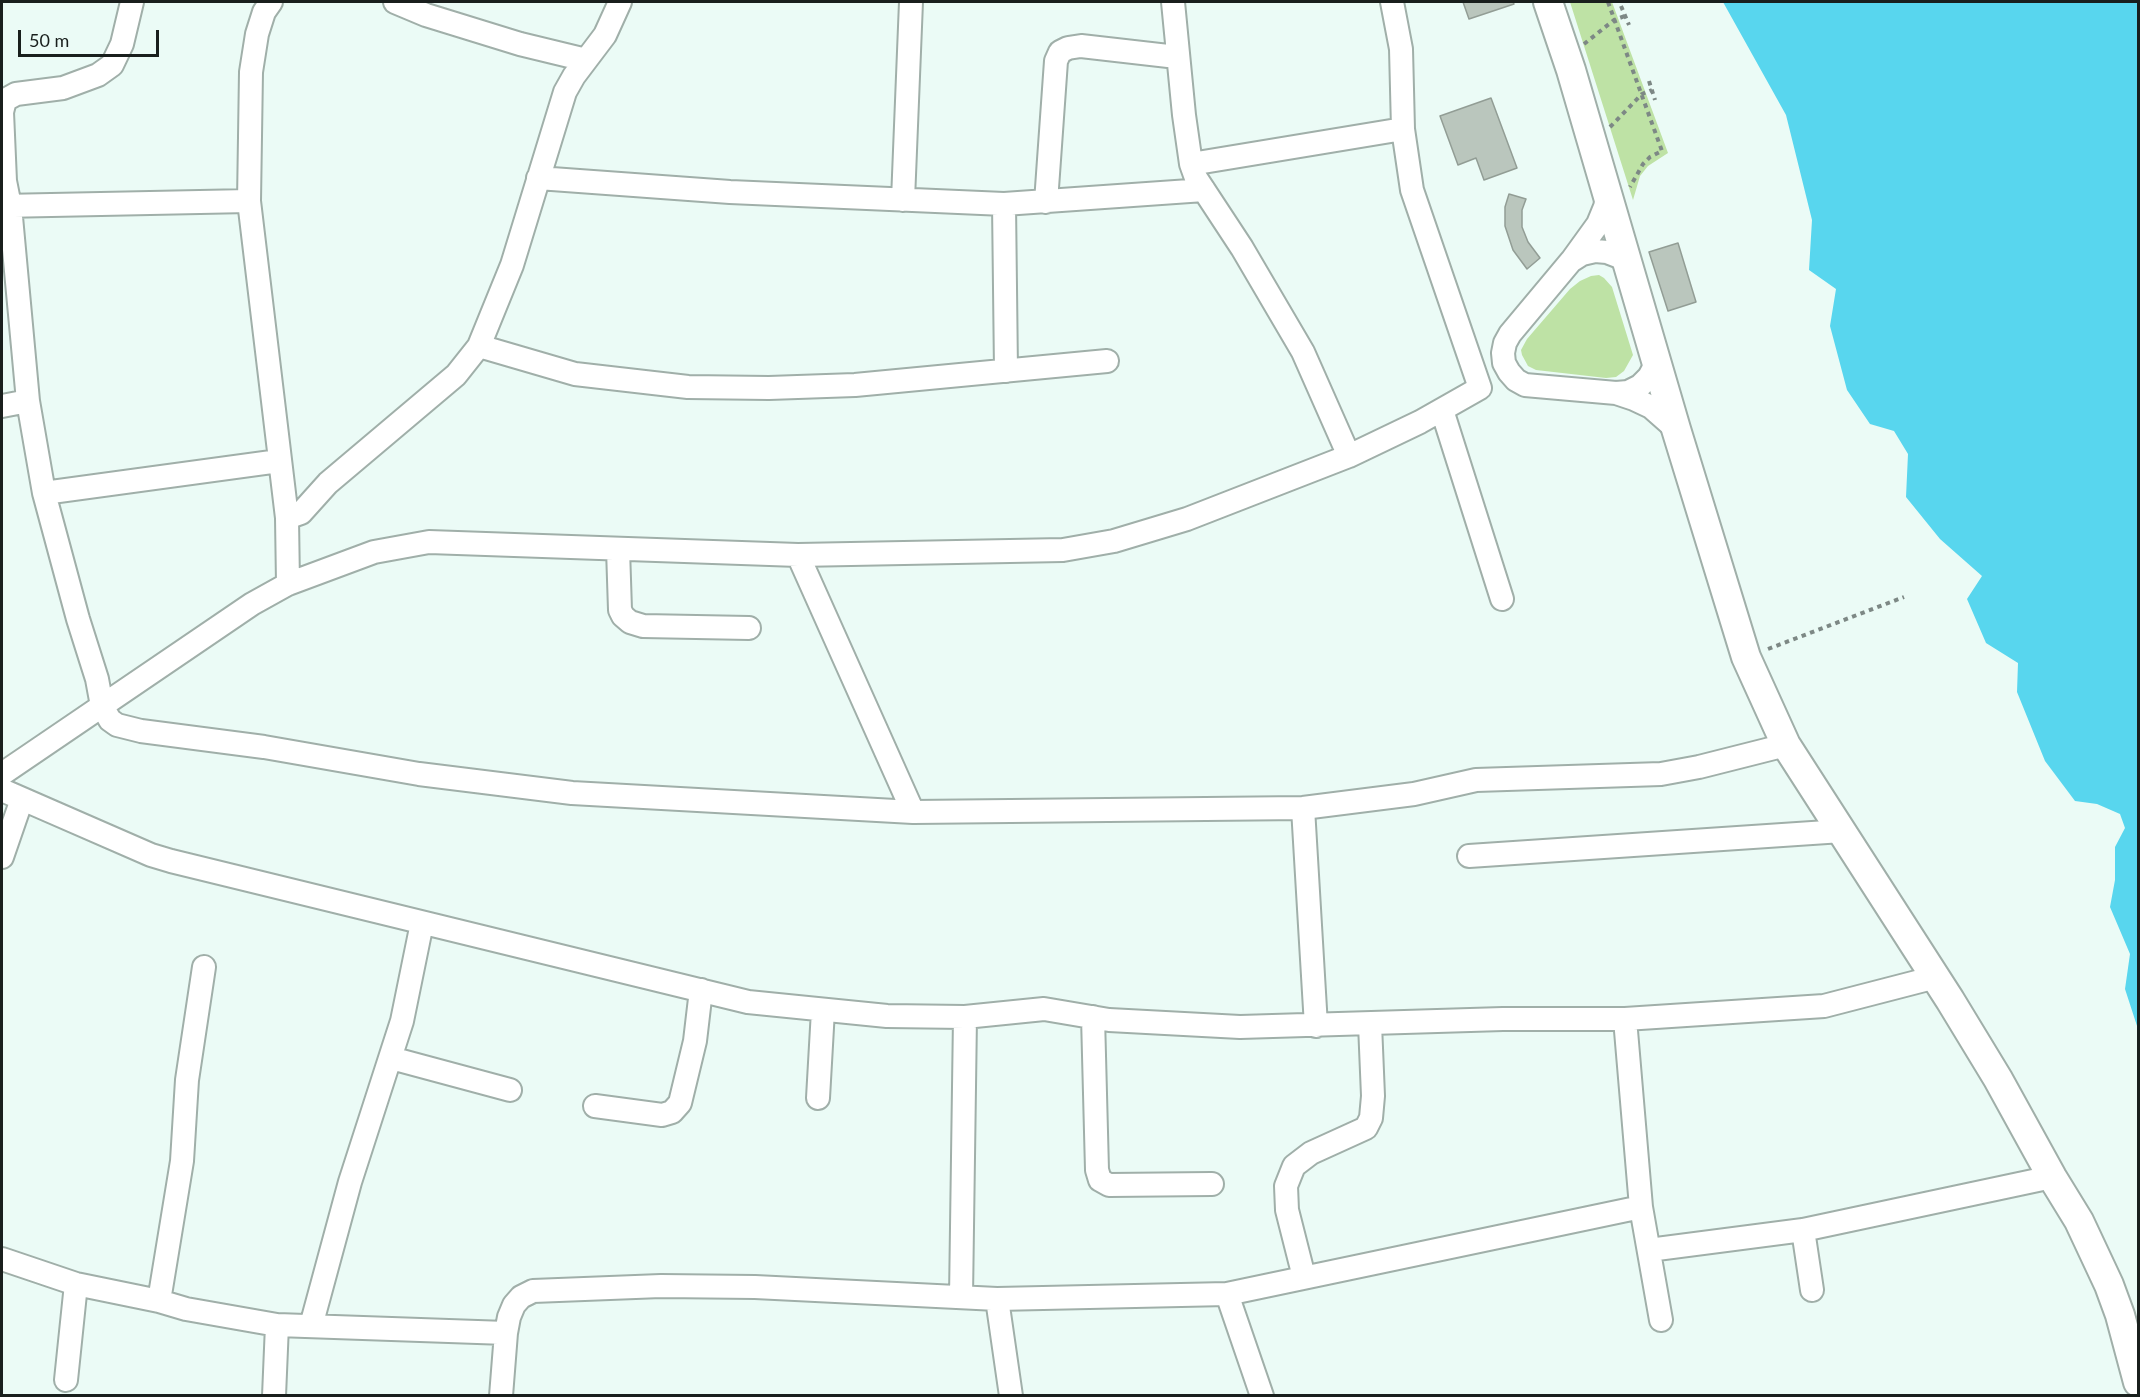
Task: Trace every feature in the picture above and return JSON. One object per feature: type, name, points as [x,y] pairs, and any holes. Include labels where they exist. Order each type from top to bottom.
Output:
[{"type":"street","points":[[132,2],[122,44],[112,65],[98,75],[63,87],[16,94],[5,100],[2,112],[6,206],[28,402],[44,493],[78,619],[98,679],[102,706],[110,720],[126,728],[264,747],[453,778],[572,793],[913,812],[1303,808],[1414,794],[1476,780],[1661,774],[1786,745]]},
{"type":"street","points":[[271,2],[264,12],[257,34],[251,72],[249,201],[287,518],[288,584]]},
{"type":"street","points":[[395,2],[426,15],[520,44],[586,60]]},
{"type":"street","points":[[287,518],[301,513],[328,483],[456,375],[479,346],[512,266],[565,92],[605,35],[620,2]]},
{"type":"street","points":[[903,200],[911,2]]},
{"type":"street","points":[[1173,2],[1177,57],[1191,164],[1196,178],[1242,248],[1303,352],[1349,456]]},
{"type":"street","points":[[1392,2],[1401,49],[1403,129],[1412,189],[1480,388]]},
{"type":"street","points":[[1548,2],[1571,70],[1618,191],[1629,265],[1676,429],[1746,657],[1786,745],[1936,977],[1998,1079],[2079,1221],[2109,1285],[2139,1382]]},
{"type":"street","points":[[1046,202],[1056,61],[1060,52],[1081,46],[1177,57]]},
{"type":"street","points":[[1191,164],[1403,129]]},
{"type":"street","points":[[538,178],[730,192],[1004,204],[1204,190]]},
{"type":"street","points":[[1480,388],[1510,334],[1572,261],[1598,224],[1605,207],[1618,191]]},
{"type":"street","points":[[6,206],[249,201]]},
{"type":"street","points":[[1004,204],[1006,371]]},
{"type":"street","points":[[1572,261],[1582,254],[1594,251],[1620,256],[1629,265]]},
{"type":"street","points":[[1505,343],[1504,363],[1516,380],[1525,385]]},
{"type":"street","points":[[479,346],[575,374],[688,387],[769,388],[855,385],[1107,361]]},
{"type":"street","points":[[2,774],[252,604],[288,584],[375,552],[429,542],[798,555],[1032,551],[1087,547],[1186,519],[1349,456],[1442,410],[1480,388],[1497,385],[1525,385],[1616,393],[1628,392],[1640,386],[1652,371],[1655,356]]},
{"type":"street","points":[[1616,393],[1650,407],[1676,429]]},
{"type":"street","points":[[2,406],[28,402]]},
{"type":"street","points":[[1442,410],[1502,599]]},
{"type":"street","points":[[44,493],[279,461]]},
{"type":"street","points":[[618,549],[620,610],[630,622],[643,626],[749,628]]},
{"type":"street","points":[[798,555],[913,812]]},
{"type":"street","points":[[2,857],[12,794],[171,861],[748,1002],[887,1016],[965,1017],[1044,1009],[1109,1020],[1174,1025],[1316,1026],[1503,1019],[1625,1019],[1824,1006],[1936,977]]},
{"type":"street","points":[[1303,808],[1316,1026]]},
{"type":"street","points":[[1470,855],[1842,831]]},
{"type":"street","points":[[311,1326],[350,1182],[392,1058],[408,998],[422,923]]},
{"type":"street","points":[[159,1301],[182,1161],[187,1080],[204,967]]},
{"type":"street","points":[[595,1106],[662,1115],[672,1112],[680,1103],[695,1041],[701,990]]},
{"type":"street","points":[[818,1098],[823,1010]]},
{"type":"street","points":[[961,1297],[965,1017]]},
{"type":"street","points":[[1094,1017],[1097,1170],[1100,1180],[1109,1185],[1212,1184]]},
{"type":"street","points":[[1625,1019],[1641,1207],[1661,1320]]},
{"type":"street","points":[[1304,1277],[1287,1210],[1286,1185],[1294,1166],[1311,1153],[1366,1128],[1371,1118],[1373,1096],[1370,1024]]},
{"type":"street","points":[[392,1058],[510,1090]]},
{"type":"street","points":[[1649,1250],[1803,1230],[2052,1177]]},
{"type":"street","points":[[501,1395],[506,1333],[514,1305],[521,1297],[533,1292],[661,1286],[755,1287],[997,1299],[1227,1294],[1641,1207]]},
{"type":"street","points":[[1803,1230],[1812,1290]]},
{"type":"street","points":[[2,1259],[76,1284],[159,1301],[186,1309],[277,1325],[506,1333]]},
{"type":"street","points":[[66,1380],[76,1284]]},
{"type":"street","points":[[1227,1294],[1262,1395]]},
{"type":"street","points":[[997,1299],[1011,1395]]},
{"type":"street","points":[[274,1395],[277,1325]]},
{"type":"path","points":[[1608,2],[1662,151],[1650,157],[1618,191]]},
{"type":"path","points":[[1622,6],[1629,25]]},
{"type":"path","points":[[1578,48],[1614,20],[1625,16]]},
{"type":"path","points":[[1648,81],[1655,99]]},
{"type":"path","points":[[1605,133],[1642,94],[1652,90]]},
{"type":"path","points":[[1746,657],[1905,597]]},
{"type":"green space","points":[[1570,2],[1612,2],[1668,153],[1648,166],[1640,176],[1633,200]]},
{"type":"green space","points":[[1599,275],[1612,287],[1633,355],[1624,371],[1616,377],[1606,378],[1536,370],[1528,366],[1521,350],[1527,339],[1570,289],[1580,281]]},
{"type":"water","points":[[1723,2],[2138,2],[2138,1029],[2125,989],[2130,954],[2110,907],[2115,880],[2115,847],[2125,828],[2120,814],[2097,804],[2075,801],[2045,761],[2017,692],[2018,663],[1986,643],[1967,599],[1982,576],[1940,539],[1906,497],[1908,454],[1894,431],[1870,424],[1847,390],[1830,326],[1836,289],[1809,270],[1812,220],[1786,115]]},
{"type":"building","points":[[1463,2],[1513,2],[1514,4],[1469,19]]},
{"type":"building","points":[[1491,98],[1517,168],[1484,180],[1476,158],[1458,165],[1440,116]]},
{"type":"building","points":[[1509,194],[1526,199],[1522,210],[1522,227],[1528,242],[1540,258],[1527,269],[1513,250],[1505,226],[1505,207]]},
{"type":"building","points":[[1678,243],[1696,302],[1668,311],[1649,252]]}]
